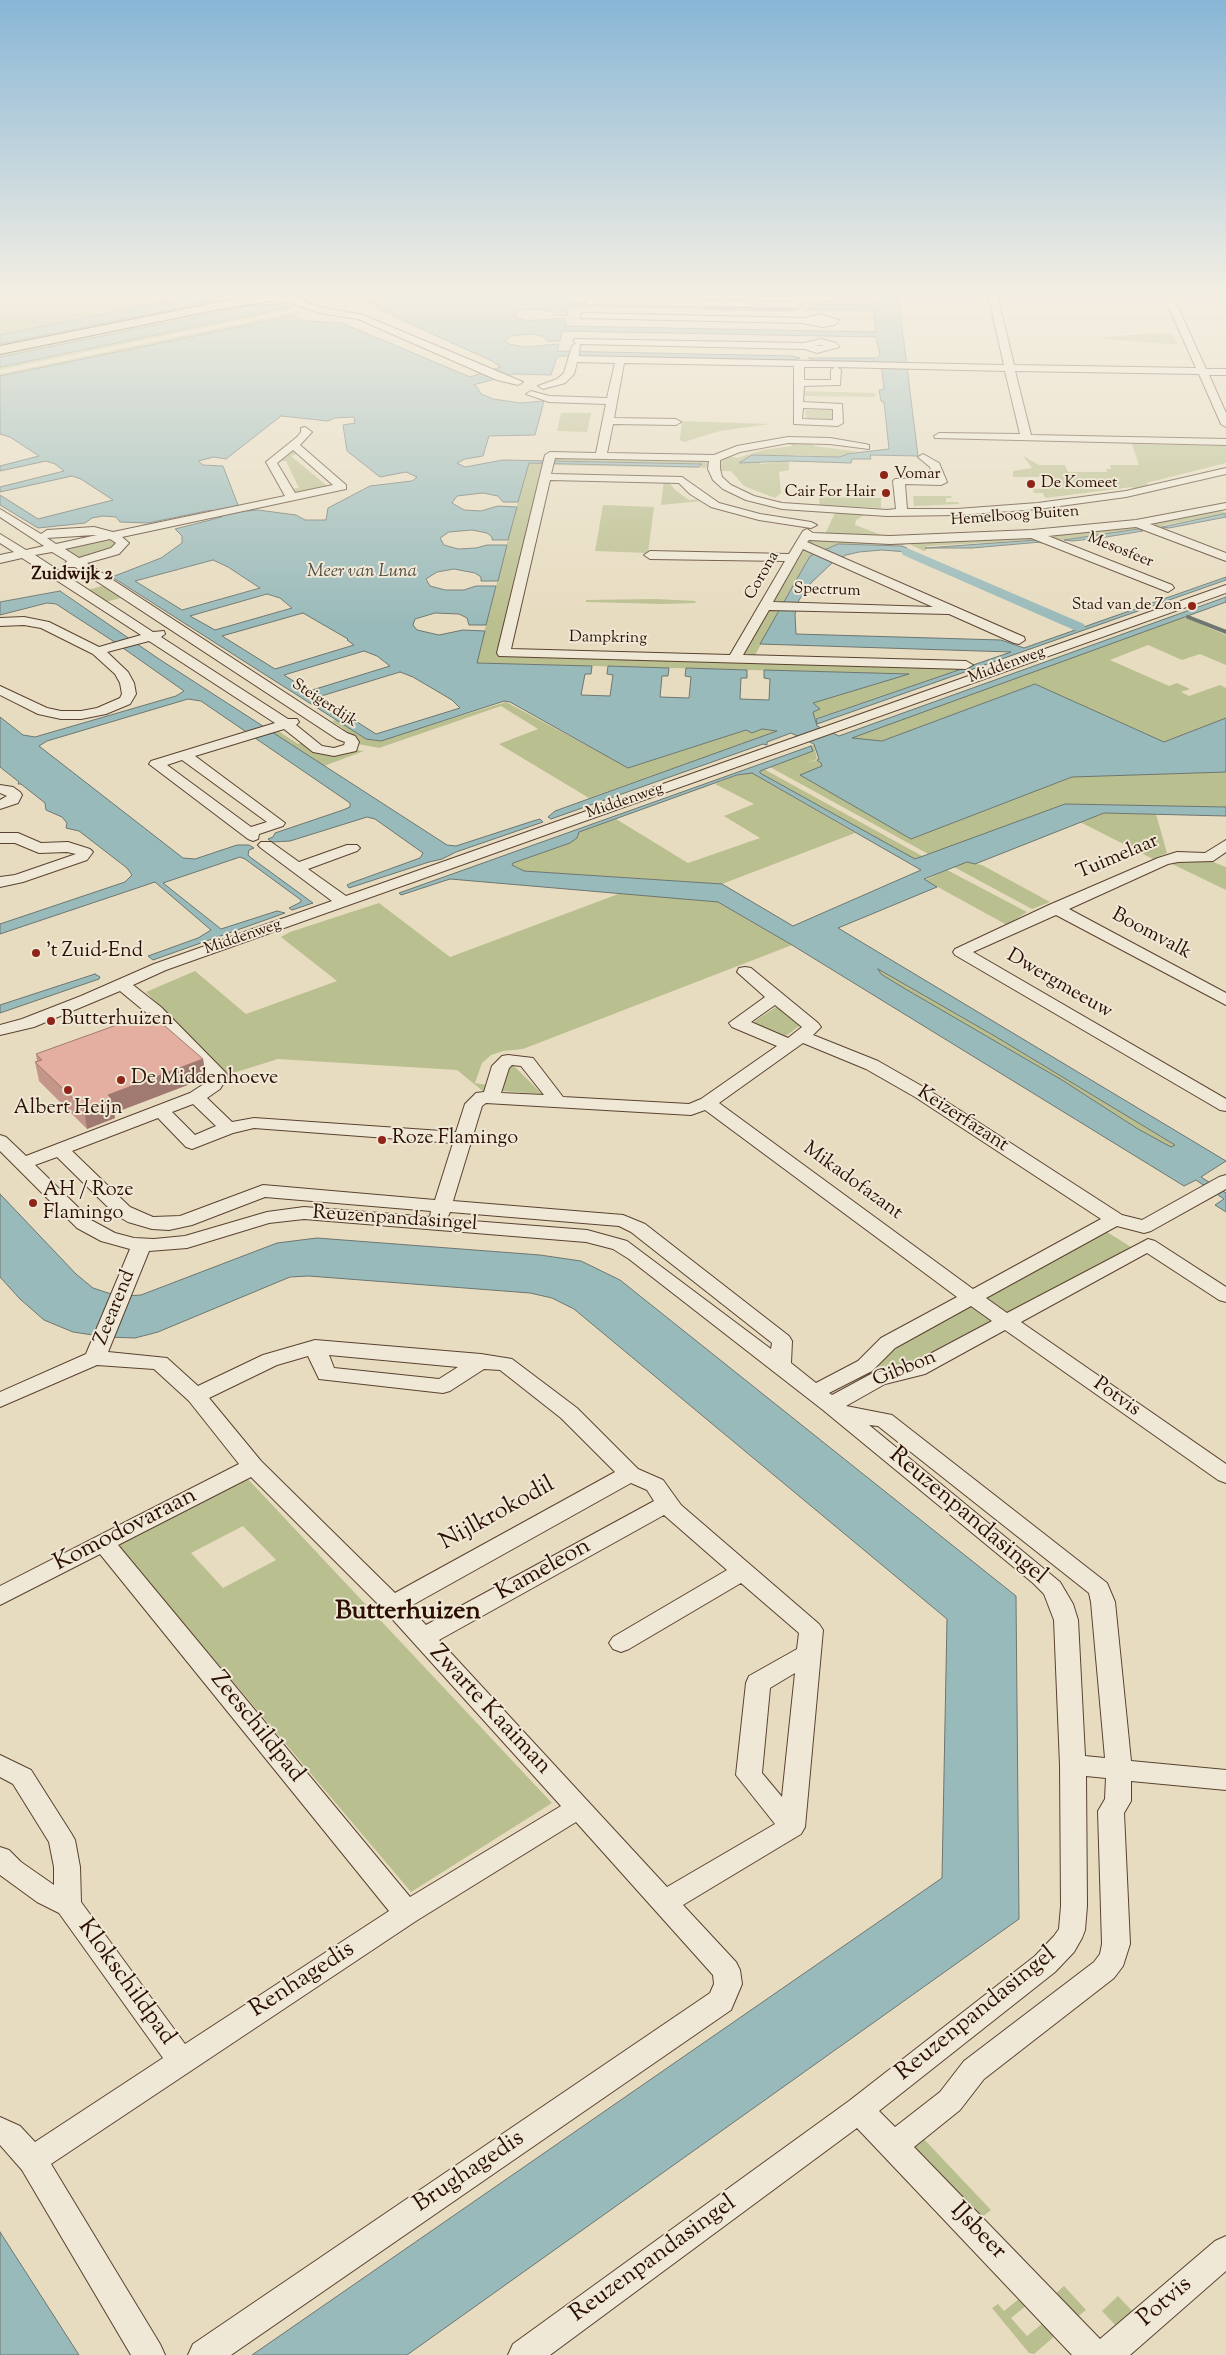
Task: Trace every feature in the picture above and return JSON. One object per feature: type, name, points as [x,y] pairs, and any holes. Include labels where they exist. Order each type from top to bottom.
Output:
[{"type":"street","points":[[601,456],[611,404]]},
{"type":"street","points":[[1018,404],[1026,438]]},
{"type":"street","points":[[1217,404],[1226,424]]},
{"type":"street","points":[[798,422],[838,423],[838,406],[798,405],[798,422],[798,440]]},
{"type":"street","points":[[608,421],[676,422]]},
{"type":"street","points":[[292,497],[271,462],[307,432],[304,430]]},
{"type":"street","points":[[939,436],[1226,442]]},
{"type":"street","points":[[806,535],[759,517],[710,502],[694,492],[682,480],[547,466],[550,455],[715,458],[737,449],[758,444],[798,440],[830,441],[865,448]]},
{"type":"street","points":[[0,559],[342,487],[293,445]]},
{"type":"street","points":[[902,513],[899,481],[941,482],[936,465],[923,457]]},
{"type":"street","points":[[715,458],[714,469],[717,478],[727,487],[750,498],[782,506],[820,510],[902,513],[965,512],[1038,506],[1138,492],[1226,471]]},
{"type":"street","name":"Dampkring","points":[[547,466],[504,653],[966,665]]},
{"type":"street","points":[[710,502],[740,494]]},
{"type":"street","name":"Hemelboog Buiten","points":[[806,535],[890,540],[1032,534],[1136,523],[1224,508]]},
{"type":"street","name":"Corona","points":[[735,658],[820,510]]},
{"type":"street","name":"Steigerdijk","points":[[0,512],[52,548],[78,562],[176,629],[342,736],[350,739],[352,742],[351,748],[334,752],[322,750],[279,726],[151,636],[0,538]]},
{"type":"street","points":[[1136,523],[1226,556]]},
{"type":"street","points":[[47,534],[84,531],[102,532],[120,539],[123,543],[105,555],[50,570]]},
{"type":"street","name":"Mesosfeer","points":[[1032,534],[1168,588]]},
{"type":"street","name":"Spectrum","points":[[806,535],[817,551],[1019,640]]},
{"type":"street","points":[[650,555],[792,558]]},
{"type":"street","name":"Middenweg","points":[[0,1030],[28,1023],[87,1000],[160,967],[1226,589]]},
{"type":"street","name":"Spectrum","points":[[888,609],[908,591]]},
{"type":"street","name":"Spectrum","points":[[765,606],[952,612]]},
{"type":"street","points":[[0,622],[24,621],[44,625],[62,632],[98,651],[121,672],[127,683],[129,694],[125,700],[115,706],[81,715],[61,715],[43,711],[0,690]]},
{"type":"street","points":[[98,651],[176,629]]},
{"type":"street","points":[[313,716],[156,764],[344,902]]},
{"type":"street","points":[[184,755],[278,822],[256,838]]},
{"type":"street","points":[[0,789],[12,792],[15,798],[0,805]]},
{"type":"street","points":[[0,838],[18,838],[39,848],[68,847],[84,852],[82,857],[18,879],[0,882]]},
{"type":"street","name":"Tuimelaar","points":[[1055,908],[1163,861],[1177,857],[1208,858],[1226,846]]},
{"type":"street","points":[[298,867],[352,848]]},
{"type":"street","name":"Boomvalk","points":[[1055,908],[1226,1000]]},
{"type":"street","name":"Dwergmeeuw","points":[[1055,908],[961,952],[1226,1106]]},
{"type":"street","points":[[440,1215],[477,1100],[490,1096],[691,1110],[707,1103],[796,1040],[812,1026],[745,972]]},
{"type":"street","points":[[24,1163],[196,1097],[214,1085],[219,1076],[155,1012],[121,984]]},
{"type":"street","name":"Keizerfazant","points":[[776,997],[738,1023],[872,1065],[912,1088],[1115,1220]]},
{"type":"street","name":"Middenweg","points":[[0,1039],[28,1023]]},
{"type":"street","points":[[490,1096],[501,1066],[508,1060],[518,1060],[527,1062],[557,1102]]},
{"type":"street","points":[[196,1097],[228,1128]]},
{"type":"street","name":"Mikadofazant","points":[[707,1103],[971,1297]]},
{"type":"street","points":[[161,1111],[192,1143],[228,1128],[254,1123],[465,1138]]},
{"type":"street","name":"Reuzenpandasingel","points":[[3,1142],[84,1224],[111,1238],[142,1245],[200,1240],[267,1218],[294,1214],[440,1215]]},
{"type":"street","name":"Reuzenpandasingel","points":[[60,1150],[123,1211],[135,1218],[152,1223],[169,1224],[185,1221],[263,1191],[588,1236],[620,1245],[636,1255],[780,1365],[1041,1577],[1057,1596],[1065,1612],[1073,1765],[1074,1906],[1073,1922],[1069,1937],[1045,1964],[859,2110],[524,2355]]},
{"type":"street","name":"Gibbon","points":[[829,1404],[878,1379],[918,1369],[1006,1320],[1146,1236],[1198,1196],[1225,1181]]},
{"type":"street","points":[[1115,1220],[1146,1236],[1226,1296]]},
{"type":"street","name":"Gibbon","points":[[829,1404],[888,1344],[1115,1220]]},
{"type":"street","name":"Zeearend","points":[[0,1400],[98,1350],[142,1245]]},
{"type":"street","points":[[971,1297],[1006,1320]]},
{"type":"street","name":"Potvis","points":[[1006,1320],[1226,1475]]},
{"type":"street","points":[[315,1347],[326,1374],[443,1386],[481,1361]]},
{"type":"street","points":[[196,1396],[270,1360],[315,1347],[505,1364],[569,1413],[630,1474],[661,1494],[743,1571],[811,1630],[792,1827]]},
{"type":"street","name":"Zwarte Kaaiman","points":[[98,1350],[160,1363],[196,1396],[252,1466],[393,1605],[726,1970],[728,1984]]},
{"type":"street","name":"Reuzenpandasingel","points":[[829,1404],[884,1420],[1099,1589],[1103,1602],[1119,1769],[1118,1801],[1111,1811],[1116,1944],[1113,1958],[1104,1970],[974,2070],[950,2101],[894,2146]]},
{"type":"street","name":"Komodovaraan","points":[[0,1596],[252,1466]]},
{"type":"street","name":"Nijlkrokodil","points":[[393,1605],[630,1474]]},
{"type":"street","name":"Kameleon","points":[[422,1638],[661,1494]]},
{"type":"street","name":"Zeeschildpad","points":[[104,1544],[408,1913]]},
{"type":"street","points":[[621,1643],[743,1571]]},
{"type":"street","points":[[792,1827],[748,1775],[758,1683],[808,1653]]},
{"type":"street","name":"Klokschildpad","points":[[0,1765],[22,1778],[62,1840],[67,1867],[68,1905]]},
{"type":"street","points":[[1073,1765],[1226,1780]]},
{"type":"street","name":"Renhagedis","points":[[32,2160],[408,1913],[578,1808]]},
{"type":"street","points":[[663,1903],[792,1827]]},
{"type":"street","name":"Klokschildpad","points":[[0,1858],[12,1870],[46,1894],[68,1905],[181,2061]]},
{"type":"street","name":"Brughagedis","points":[[204,2355],[721,2001],[728,1984]]},
{"type":"street","name":"IJsbeer","points":[[859,2110],[1094,2355]]},
{"type":"street","points":[[0,2130],[10,2135],[32,2160],[149,2355]]},
{"type":"street","name":"Potvis","points":[[1106,2355],[1226,2251]]},
{"type":"green space","points":[[805,410],[833,410],[834,419],[806,418]]},
{"type":"green space","points":[[561,413],[591,413],[587,432],[557,431]]},
{"type":"green space","points":[[682,421],[770,424],[720,431],[684,442],[680,440]]},
{"type":"green space","points":[[791,442],[813,442],[814,446],[860,452],[846,453],[847,455],[839,457],[797,455],[761,457],[760,464],[789,461],[789,470],[779,472],[781,493],[775,498],[744,486],[731,471],[719,471],[720,460],[729,456],[737,458],[763,450],[792,446]]},
{"type":"green space","points":[[1132,444],[1226,446],[1226,463],[1146,483],[1153,488],[1138,490],[1132,487],[1045,498],[1043,493],[1034,493],[1033,489],[1055,488],[1059,485],[1057,482],[1041,477],[1013,477],[1013,471],[1032,468],[1023,456],[1039,465],[1065,465],[1068,472],[1107,472],[1106,469],[1111,469],[1110,465],[1139,465]]},
{"type":"green space","points":[[293,451],[297,454],[291,456],[326,485],[336,485],[295,494],[290,489],[299,488],[286,461],[276,461]]},
{"type":"green space","points":[[554,457],[710,460],[709,468],[552,465]]},
{"type":"green space","points":[[528,463],[545,463],[497,654],[967,667],[814,719],[813,711],[819,709],[812,703],[907,674],[476,663]]},
{"type":"green space","points":[[664,480],[667,480],[675,490],[689,500],[701,499],[701,501],[661,505]]},
{"type":"green space","points":[[913,496],[951,496],[952,498],[946,498],[946,502],[958,502],[959,504],[914,506]]},
{"type":"green space","points":[[819,497],[881,498],[881,508],[835,506],[834,509],[820,508]]},
{"type":"green space","points":[[603,505],[654,507],[648,553],[595,551]]},
{"type":"green space","points":[[1214,510],[1226,512],[1226,514],[1163,525],[1169,528],[1160,530],[1148,525],[1149,522]]},
{"type":"green space","points":[[835,513],[866,514],[856,520],[855,525],[884,536],[825,534]]},
{"type":"green space","points":[[1131,525],[1152,530],[1143,531],[1138,529],[1059,541],[1049,537]]},
{"type":"green space","points":[[1035,536],[1051,543],[1039,544],[1041,543],[1036,540],[927,546],[925,548],[927,549],[924,551],[911,545],[911,542]]},
{"type":"green space","points":[[111,539],[120,545],[82,561],[63,548]]},
{"type":"green space","points":[[810,539],[900,542],[905,545],[838,544],[810,556],[755,655],[741,655]]},
{"type":"green space","points":[[102,586],[121,598],[105,602],[87,590]]},
{"type":"green space","points":[[656,599],[696,601],[695,603],[663,604],[586,602],[586,600]]},
{"type":"green space","points":[[1184,617],[1226,635],[1226,665],[1200,654],[1182,660],[1148,645],[1110,660],[1169,686],[1177,683],[1190,689],[1181,692],[1189,696],[1220,685],[1226,688],[1226,718],[1164,742],[1035,684],[882,741],[849,738]]},
{"type":"green space","points":[[506,702],[629,768],[746,730],[752,733],[762,729],[778,731],[589,798],[499,744],[538,729],[501,706],[379,748],[358,744],[340,731],[344,729],[332,721],[336,720],[366,739],[379,741]]},
{"type":"green space","points":[[277,730],[298,744],[304,742],[319,753],[364,751],[324,766],[272,732]]},
{"type":"green space","points":[[814,745],[817,759],[807,763],[817,760],[821,763],[822,767],[801,775],[911,839],[1072,777],[1226,772],[1226,807],[1065,804],[930,855],[770,767],[813,751],[811,746]]},
{"type":"green space","points":[[764,769],[924,857],[915,859],[909,857],[760,773]]},
{"type":"green space","points":[[752,773],[855,833],[722,884],[524,871],[512,865],[513,863],[570,843],[578,832],[616,819],[688,863],[760,838],[724,816],[754,804],[715,784],[738,775]]},
{"type":"green space","points":[[1104,813],[1156,814],[1167,853],[1153,859],[1080,822]]},
{"type":"green space","points":[[1179,861],[1213,862],[1226,867],[1226,890],[1170,863]]},
{"type":"green space","points":[[967,862],[982,865],[1050,902],[1032,909],[954,867]]},
{"type":"green space","points":[[947,870],[1027,912],[1007,925],[925,880]]},
{"type":"green space","points":[[621,893],[718,902],[792,945],[523,1049],[503,1051],[491,1055],[482,1063],[475,1083],[487,1085],[484,1092],[457,1070],[278,1059],[227,1075],[146,992],[195,971],[246,1014],[337,981],[281,937],[290,932],[379,903],[450,957]]},
{"type":"green space","points":[[878,969],[993,1035],[1175,1145],[1171,1148],[1138,1129],[1062,1080],[902,987],[881,974]]},
{"type":"green space","points":[[779,1005],[802,1024],[783,1038],[755,1026],[755,1021]]},
{"type":"green space","points":[[512,1064],[542,1094],[502,1091],[506,1068]]},
{"type":"green space","points":[[1107,1232],[1131,1247],[1009,1313],[1005,1313],[986,1299],[986,1297]]},
{"type":"green space","points":[[971,1305],[994,1320],[921,1361],[863,1381],[858,1377],[877,1365],[900,1343]]},
{"type":"green space","points":[[246,1477],[552,1803],[411,1892],[115,1542]],"holes":[[[243,1526],[276,1560],[223,1588],[191,1553]]]},
{"type":"green space","points":[[920,2135],[991,2210],[978,2220],[964,2198],[923,2155],[919,2158],[914,2151],[914,2143]]},
{"type":"green space","points":[[1064,2286],[1086,2310],[1073,2320],[1055,2294]]},
{"type":"green space","points":[[1118,2296],[1134,2313],[1118,2328],[1102,2311]]},
{"type":"green space","points":[[1020,2298],[1027,2305],[1011,2318],[1027,2336],[1043,2323],[1056,2335],[1034,2354],[1029,2353],[992,2308],[998,2304],[1004,2311]]},
{"type":"water","name":"Meer van Luna","points":[[0,404],[543,404],[535,435],[489,436],[483,456],[465,459],[457,463],[465,467],[503,460],[702,464],[698,467],[529,463],[518,502],[503,502],[498,496],[483,493],[457,496],[452,503],[464,510],[481,511],[498,506],[517,507],[508,540],[492,540],[492,537],[487,533],[472,530],[449,532],[440,538],[444,545],[458,549],[487,545],[507,545],[498,581],[481,581],[481,577],[475,573],[454,569],[437,572],[426,579],[430,586],[445,590],[464,590],[476,586],[496,586],[486,625],[469,625],[467,618],[459,614],[435,613],[415,619],[413,625],[417,630],[439,635],[463,630],[485,631],[477,663],[592,666],[591,674],[585,674],[581,695],[610,696],[613,675],[607,674],[608,666],[669,668],[668,676],[662,676],[660,697],[689,698],[691,677],[685,676],[686,668],[747,670],[747,678],[741,678],[740,699],[769,700],[770,679],[764,678],[764,670],[909,674],[813,703],[820,709],[813,712],[817,726],[839,736],[1226,597],[1226,602],[852,738],[882,741],[1035,684],[1164,742],[1226,718],[1226,772],[1072,777],[911,839],[800,775],[822,766],[817,760],[819,759],[814,744],[791,733],[767,742],[767,745],[763,744],[551,819],[548,817],[555,811],[777,731],[762,729],[752,733],[746,730],[628,768],[510,702],[504,701],[381,741],[366,739],[112,577],[161,558],[182,543],[182,536],[175,529],[222,517],[218,513],[211,510],[148,523],[120,522],[116,517],[103,516],[92,518],[85,523],[38,528],[0,505],[0,495],[38,519],[113,500],[81,479],[72,476],[0,492],[0,487],[64,471],[55,464],[46,461],[0,471],[0,466],[39,456],[10,437],[0,434]],"holes":[[[281,416],[328,421],[335,418],[354,417],[355,423],[343,425],[347,451],[380,477],[406,472],[417,477],[412,481],[370,486],[328,508],[326,520],[305,520],[296,515],[258,510],[247,511],[238,505],[223,466],[203,465],[198,461],[214,457],[226,459]],[[213,560],[228,567],[260,588],[182,610],[135,581]],[[267,594],[280,598],[292,608],[215,630],[190,616]],[[303,613],[348,639],[354,645],[275,669],[222,636]],[[364,651],[377,656],[390,666],[309,691],[284,675]],[[400,672],[413,677],[452,700],[460,708],[376,734],[318,697]]]},
{"type":"water","points":[[884,404],[912,404],[918,456],[870,455],[871,459],[852,459],[851,463],[789,461],[739,463],[752,455],[839,457],[846,454],[889,449]]},
{"type":"water","points":[[1226,514],[1226,517],[1169,528],[1162,527]]},
{"type":"water","points":[[1138,529],[1143,531],[1100,538],[1064,540]]},
{"type":"water","points":[[1036,540],[1041,542],[972,548],[925,548]]},
{"type":"water","points":[[838,544],[902,546],[907,548],[907,552],[882,550],[859,552],[846,555],[832,563],[811,583],[799,600],[795,614],[796,634],[1001,640],[1024,648],[1226,577],[1226,580],[817,724],[816,719],[1011,652],[760,644],[810,556]]},
{"type":"water","points":[[60,591],[159,659],[447,845],[456,846],[540,819],[543,822],[456,852],[442,859],[349,888],[347,885],[351,883],[420,858],[423,853],[375,819],[367,817],[290,841],[272,842],[268,839],[273,837],[275,833],[343,810],[350,807],[350,803],[201,701],[188,699],[47,741],[39,746],[183,858],[195,859],[237,845],[249,845],[254,848],[249,850],[248,855],[250,857],[313,903],[292,910],[289,908],[301,902],[301,900],[240,857],[163,883],[221,929],[277,911],[285,913],[153,960],[148,956],[198,938],[211,930],[155,882],[0,934],[0,924],[125,882],[132,875],[127,868],[79,831],[66,828],[67,823],[62,817],[46,810],[45,803],[21,784],[18,784],[19,782],[0,767],[0,717],[23,735],[35,737],[176,696],[184,691],[56,604],[47,603],[0,615],[0,602]]},
{"type":"water","points":[[811,746],[813,751],[760,771],[760,773],[915,859],[1065,804],[1226,807],[1226,816],[1104,813],[975,864],[967,862],[924,879],[937,887],[838,928],[1226,1161],[1201,1177],[1226,1193],[1226,1212],[1215,1205],[1224,1199],[1196,1180],[1184,1186],[792,945],[718,902],[450,879],[401,895],[399,893]],"holes":[[[752,773],[921,870],[793,926],[722,884],[524,871],[512,865],[513,863],[570,843],[577,838],[579,832],[737,775]],[[878,969],[993,1035],[1175,1145],[1171,1147],[1138,1129],[1062,1080],[902,987],[881,974]]]},
{"type":"water","points":[[95,974],[100,977],[99,979],[0,1013],[0,1005]]},
{"type":"water","points":[[0,1194],[76,1274],[93,1288],[125,1296],[141,1295],[277,1243],[317,1238],[540,1255],[581,1261],[620,1280],[1016,1596],[1019,1919],[407,2355],[252,2355],[942,1878],[947,1619],[574,1309],[552,1298],[530,1293],[309,1276],[290,1277],[158,1332],[135,1338],[106,1337],[73,1332],[44,1320],[20,1299],[0,1277]]},
{"type":"water","points":[[0,2232],[79,2355],[0,2355]]},
{"type":"building","name":"De Middenhoeve","points":[[150,1013],[203,1059],[108,1095],[112,1099],[84,1109],[35,1062],[42,1060],[36,1054]]},
{"type":"waterway","points":[[907,552],[1079,627]]},
{"type":"waterway","points":[[1188,617],[1226,632]]},
{"type":"place","name":"Vomar","points":[[884,475]]},
{"type":"place","name":"De Komeet","points":[[1031,484]]},
{"type":"place","name":"Cair For Hair","points":[[886,493]]},
{"type":"place","name":"Stad van de Zon","points":[[1192,606]]},
{"type":"place","name":"'t Zuid-End","points":[[36,953]]},
{"type":"place","name":"Butterhuizen","points":[[51,1021]]},
{"type":"place","name":"De Middenhoeve","points":[[121,1080]]},
{"type":"place","name":"Albert Heijn","points":[[68,1090]]},
{"type":"place","name":"Roze Flamingo","points":[[382,1140]]},
{"type":"place","name":"AH / Roze Flamingo","points":[[33,1203]]},
{"type":"district","name":"Zuidwijk 2","points":[[72,576]]},
{"type":"district","name":"Butterhuizen","points":[[408,1614]]}]
